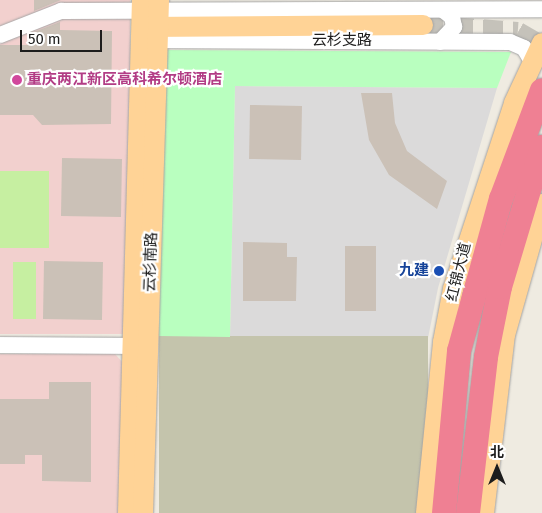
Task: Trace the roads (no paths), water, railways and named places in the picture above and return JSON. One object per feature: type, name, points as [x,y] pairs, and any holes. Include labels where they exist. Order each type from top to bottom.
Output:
[{"type":"highway","name":"红锦大道","points":[[444,513],[466,324],[501,199],[542,90]]},
{"type":"highway","points":[[480,511],[486,357],[500,287],[542,147]]},
{"type":"main road","points":[[150,20],[423,24]]},
{"type":"main road","name":"云杉南路","points":[[128,513],[132,346],[150,20]]},
{"type":"main road","name":"云杉南路","points":[[143,513],[150,20]]},
{"type":"main road","name":"红锦大道","points":[[426,513],[443,342],[453,289],[492,167],[542,43]]},
{"type":"main road","points":[[480,511],[505,335],[542,204]]},
{"type":"main road","points":[[488,458],[501,424],[542,238]]},
{"type":"street","name":"云杉支路","points":[[150,20],[443,10],[542,9]]},
{"type":"street","points":[[440,42],[454,27],[452,17],[443,10]]},
{"type":"street","points":[[464,10],[465,33],[472,42]]},
{"type":"street","points":[[0,35],[60,11],[150,20]]},
{"type":"street","name":"云杉支路","points":[[150,20],[440,42],[510,42],[524,48],[533,63]]},
{"type":"street","points":[[0,345],[132,346]]},
{"type":"tunnel","points":[[423,25],[518,32],[542,46]]},
{"type":"place","name":"重庆两江新区高科希尔顿酒店","points":[[17,80]]},
{"type":"place","name":"九建","points":[[439,271]]}]
